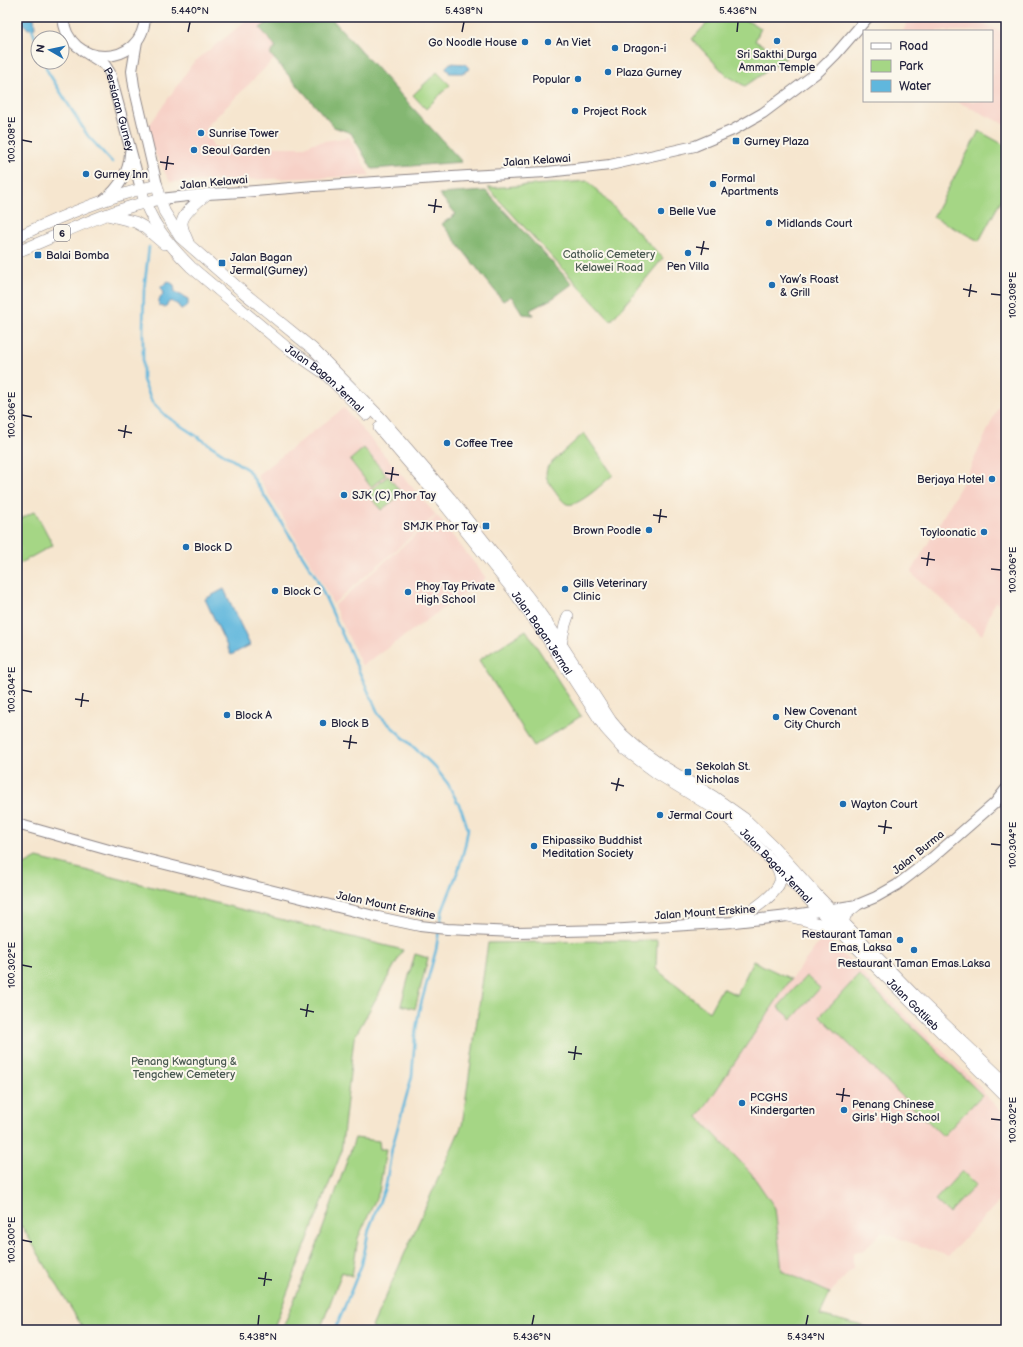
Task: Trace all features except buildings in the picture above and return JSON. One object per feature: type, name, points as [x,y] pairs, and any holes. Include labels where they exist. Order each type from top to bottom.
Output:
[{"type":"main road","name":"Persiaran Gurney","points":[[63,17],[65,28],[75,45],[104,65],[110,73],[144,202]]},
{"type":"main road","name":"Jalan Kelawai","points":[[160,199],[314,186],[547,172],[610,165],[695,146],[733,130],[763,113],[819,70],[836,54],[868,17]]},
{"type":"main road","points":[[83,51],[106,57],[118,54],[128,49],[137,41],[142,33],[147,19]]},
{"type":"main road","name":"Persiaran Gurney","points":[[137,41],[132,71],[134,86],[160,199]]},
{"type":"main road","points":[[100,202],[111,194],[120,184],[130,159],[130,145]]},
{"type":"main road","name":"6","points":[[17,237],[100,202],[141,189],[156,186]]},
{"type":"main road","points":[[190,247],[183,230],[183,220],[188,212],[207,194]]},
{"type":"main road","name":"6","points":[[17,252],[107,215],[144,202],[160,199]]},
{"type":"main road","name":"Jalan Bagan Jermal","points":[[160,199],[164,211],[176,233],[190,247],[243,292],[313,349],[380,417],[456,505],[529,598],[611,721],[622,734],[640,750],[661,765],[714,797],[746,819],[831,909]]},
{"type":"main road","name":"Jalan Bagan Jermal","points":[[144,202],[149,215],[176,252],[191,267],[286,347],[335,382],[374,422],[444,504],[512,589],[545,635],[605,728],[623,748],[658,774],[723,814],[746,833],[820,911]]},
{"type":"main road","points":[[107,215],[135,222],[144,227],[176,252]]},
{"type":"main road","points":[[243,292],[250,306],[250,317]]},
{"type":"main road","points":[[282,324],[288,337],[286,347]]},
{"type":"main road","points":[[561,644],[568,616]]},
{"type":"main road","name":"Jalan Burma","points":[[831,909],[857,904],[876,897],[897,885],[932,858],[989,808],[1006,789]]},
{"type":"main road","name":"Jalan Mount Erskine","points":[[17,824],[124,854],[378,917],[433,928],[517,932],[609,930],[734,922],[788,916],[831,909]]},
{"type":"main road","points":[[734,922],[766,899],[776,889],[780,882],[780,874],[775,864]]},
{"type":"main road","points":[[842,926],[846,914],[857,904]]},
{"type":"main road","name":"Jalan Gottlieb","points":[[831,909],[860,952],[1006,1097]]},
{"type":"main road","name":"Jalan Gottlieb","points":[[820,911],[842,926],[1006,1083]]},
{"type":"main road","points":[[788,916],[829,927],[860,952]]},
{"type":"shaded area","points":[[251,17],[312,17],[314,19],[206,127],[213,147],[305,147],[313,143],[349,137],[370,176],[170,182],[144,133],[193,63]]},
{"type":"shaded area","points":[[910,17],[964,17],[999,30],[1006,35],[1006,125],[958,102],[993,102],[993,30],[904,30]]},
{"type":"shaded area","points":[[1006,390],[1006,612],[995,601],[982,635],[911,573],[967,475]]},
{"type":"shaded area","name":"SJK (C) Phor Tay","points":[[344,408],[436,515],[333,604],[315,570],[257,475]]},
{"type":"shaded area","name":"Phoy Tay Private High School","points":[[437,516],[486,578],[362,666],[334,606]]},
{"type":"shaded area","name":"Penang Chinese Girls' High School","points":[[824,936],[984,1091],[984,1094],[1006,1116],[1006,1194],[948,1256],[881,1232],[862,1252],[853,1252],[853,1268],[830,1293],[782,1271],[775,1208],[698,1117],[791,979]]},
{"type":"green space","points":[[276,17],[330,17],[462,162],[372,169],[351,133],[334,127],[270,54],[276,47],[260,28]]},
{"type":"green space","points":[[713,17],[739,17],[761,28],[755,41],[786,58],[745,86],[726,75],[692,39]]},
{"type":"green space","points":[[437,72],[450,85],[426,109],[413,95]]},
{"type":"green space","points":[[979,131],[1006,146],[1006,191],[979,241],[933,217]]},
{"type":"green space","name":"Catholic Cemetery Kelawei Road","points":[[588,181],[663,258],[611,321],[488,188]]},
{"type":"green space","points":[[486,191],[572,284],[553,298],[530,310],[533,315],[523,314],[511,296],[503,301],[442,224],[456,214],[439,194]]},
{"type":"green space","points":[[584,433],[613,475],[578,502],[567,504],[561,499],[549,483],[546,475],[547,469],[548,466]]},
{"type":"green space","points":[[364,448],[386,475],[371,487],[350,460]]},
{"type":"green space","points":[[388,476],[402,494],[381,510],[367,493]]},
{"type":"green space","points":[[35,511],[53,545],[17,565],[17,521]]},
{"type":"green space","points":[[526,630],[581,716],[534,746],[479,660]]},
{"type":"green space","name":"Penang Kwangtung & Tengchew Cemetery","points":[[37,858],[403,950],[354,1038],[341,1153],[273,1330],[84,1330],[20,1223],[17,1225],[17,869]]},
{"type":"green space","points":[[657,940],[656,969],[709,1012],[722,988],[737,995],[753,961],[791,979],[698,1117],[751,1173],[775,1208],[782,1271],[830,1293],[820,1315],[878,1330],[374,1330],[372,1327],[462,1125],[488,943]]},
{"type":"green space","points":[[415,954],[428,958],[415,1009],[401,1005]]},
{"type":"green space","points":[[859,975],[982,1095],[943,1136],[820,1016]]},
{"type":"green space","points":[[806,976],[820,988],[792,1019],[778,1007]]},
{"type":"green space","points":[[355,1138],[379,1141],[380,1149],[386,1149],[379,1192],[358,1238],[352,1276],[342,1272],[320,1330],[282,1330],[318,1242]]},
{"type":"green space","points":[[962,1171],[976,1185],[949,1213],[935,1200]]},
{"type":"water","points":[[18,17],[34,17],[35,28],[28,29]]},
{"type":"water","points":[[450,63],[465,64],[469,68],[465,71],[465,73],[449,73],[446,67]]},
{"type":"water","points":[[168,281],[174,285],[175,292],[188,299],[188,305],[185,308],[181,309],[177,304],[170,301],[165,307],[159,305],[159,300],[163,294],[161,287]]},
{"type":"water","points":[[224,589],[250,645],[231,655],[205,599]]},
{"type":"waterway","points":[[31,26],[32,30]]},
{"type":"waterway","points":[[47,70],[88,136],[112,162]]},
{"type":"waterway","points":[[149,247],[144,290],[143,380],[152,402],[166,416],[248,470],[316,577],[379,715],[434,766],[448,784],[462,811],[468,829],[465,846],[459,868],[442,912],[440,925]]},
{"type":"waterway","points":[[335,1330],[362,1264],[369,1229],[386,1185],[392,1148],[412,1076],[415,1036],[419,1011],[436,950],[439,930]]},
{"type":"place","name":"Sri Sakthi Durga Amman Temple","points":[[777,41]]},
{"type":"place","name":"Go Noodle House","points":[[525,42]]},
{"type":"place","name":"An Viet","points":[[548,42]]},
{"type":"place","name":"Dragon-i","points":[[615,48]]},
{"type":"place","name":"Plaza Gurney","points":[[608,72]]},
{"type":"place","name":"Popular","points":[[578,79]]},
{"type":"place","name":"Project Rock","points":[[575,111]]},
{"type":"place","name":"Sunrise Tower","points":[[201,133]]},
{"type":"place","name":"Gurney Plaza","points":[[736,141]]},
{"type":"place","name":"Seoul Garden","points":[[194,150]]},
{"type":"place","name":"Gurney Inn","points":[[86,174]]},
{"type":"place","name":"Formal Apartments","points":[[713,184]]},
{"type":"place","name":"Belle Vue","points":[[661,211]]},
{"type":"place","name":"Midlands Court","points":[[769,223]]},
{"type":"place","name":"Pen Villa","points":[[688,253]]},
{"type":"place","name":"Balai Bomba","points":[[38,255]]},
{"type":"place","name":"Jalan Bagan Jermal(Gurney)","points":[[222,263]]},
{"type":"place","name":"Yaw’s Roast & Grill","points":[[772,285]]},
{"type":"place","name":"Coffee Tree","points":[[447,443]]},
{"type":"place","name":"Berjaya Hotel","points":[[992,479]]},
{"type":"place","name":"SJK (C) Phor Tay","points":[[344,495]]},
{"type":"place","name":"SMJK Phor Tay","points":[[486,526]]},
{"type":"place","name":"Brown Poodle","points":[[649,530]]},
{"type":"place","name":"Toyloonatic","points":[[984,532]]},
{"type":"place","name":"Block D","points":[[186,547]]},
{"type":"place","name":"Gills Veterinary Clinic","points":[[565,589]]},
{"type":"place","name":"Block C","points":[[275,591]]},
{"type":"place","name":"Phoy Tay Private High School","points":[[408,592]]},
{"type":"place","name":"Block A","points":[[227,715]]},
{"type":"place","name":"New Covenant City Church","points":[[776,717]]},
{"type":"place","name":"Block B","points":[[323,723]]},
{"type":"place","name":"Sekolah St. Nicholas","points":[[688,772]]},
{"type":"place","name":"Wayton Court","points":[[843,804]]},
{"type":"place","name":"Jermal Court","points":[[660,815]]},
{"type":"place","name":"Ehipassiko Buddhist Meditation Society","points":[[534,846]]},
{"type":"place","name":"Restaurant Taman Emas, Laksa","points":[[900,940]]},
{"type":"place","name":"Restaurant Taman Emas.Laksa","points":[[914,950]]},
{"type":"place","name":"PCGHS Kindergarten","points":[[742,1103]]},
{"type":"place","name":"Penang Chinese Girls' High School","points":[[844,1110]]}]
